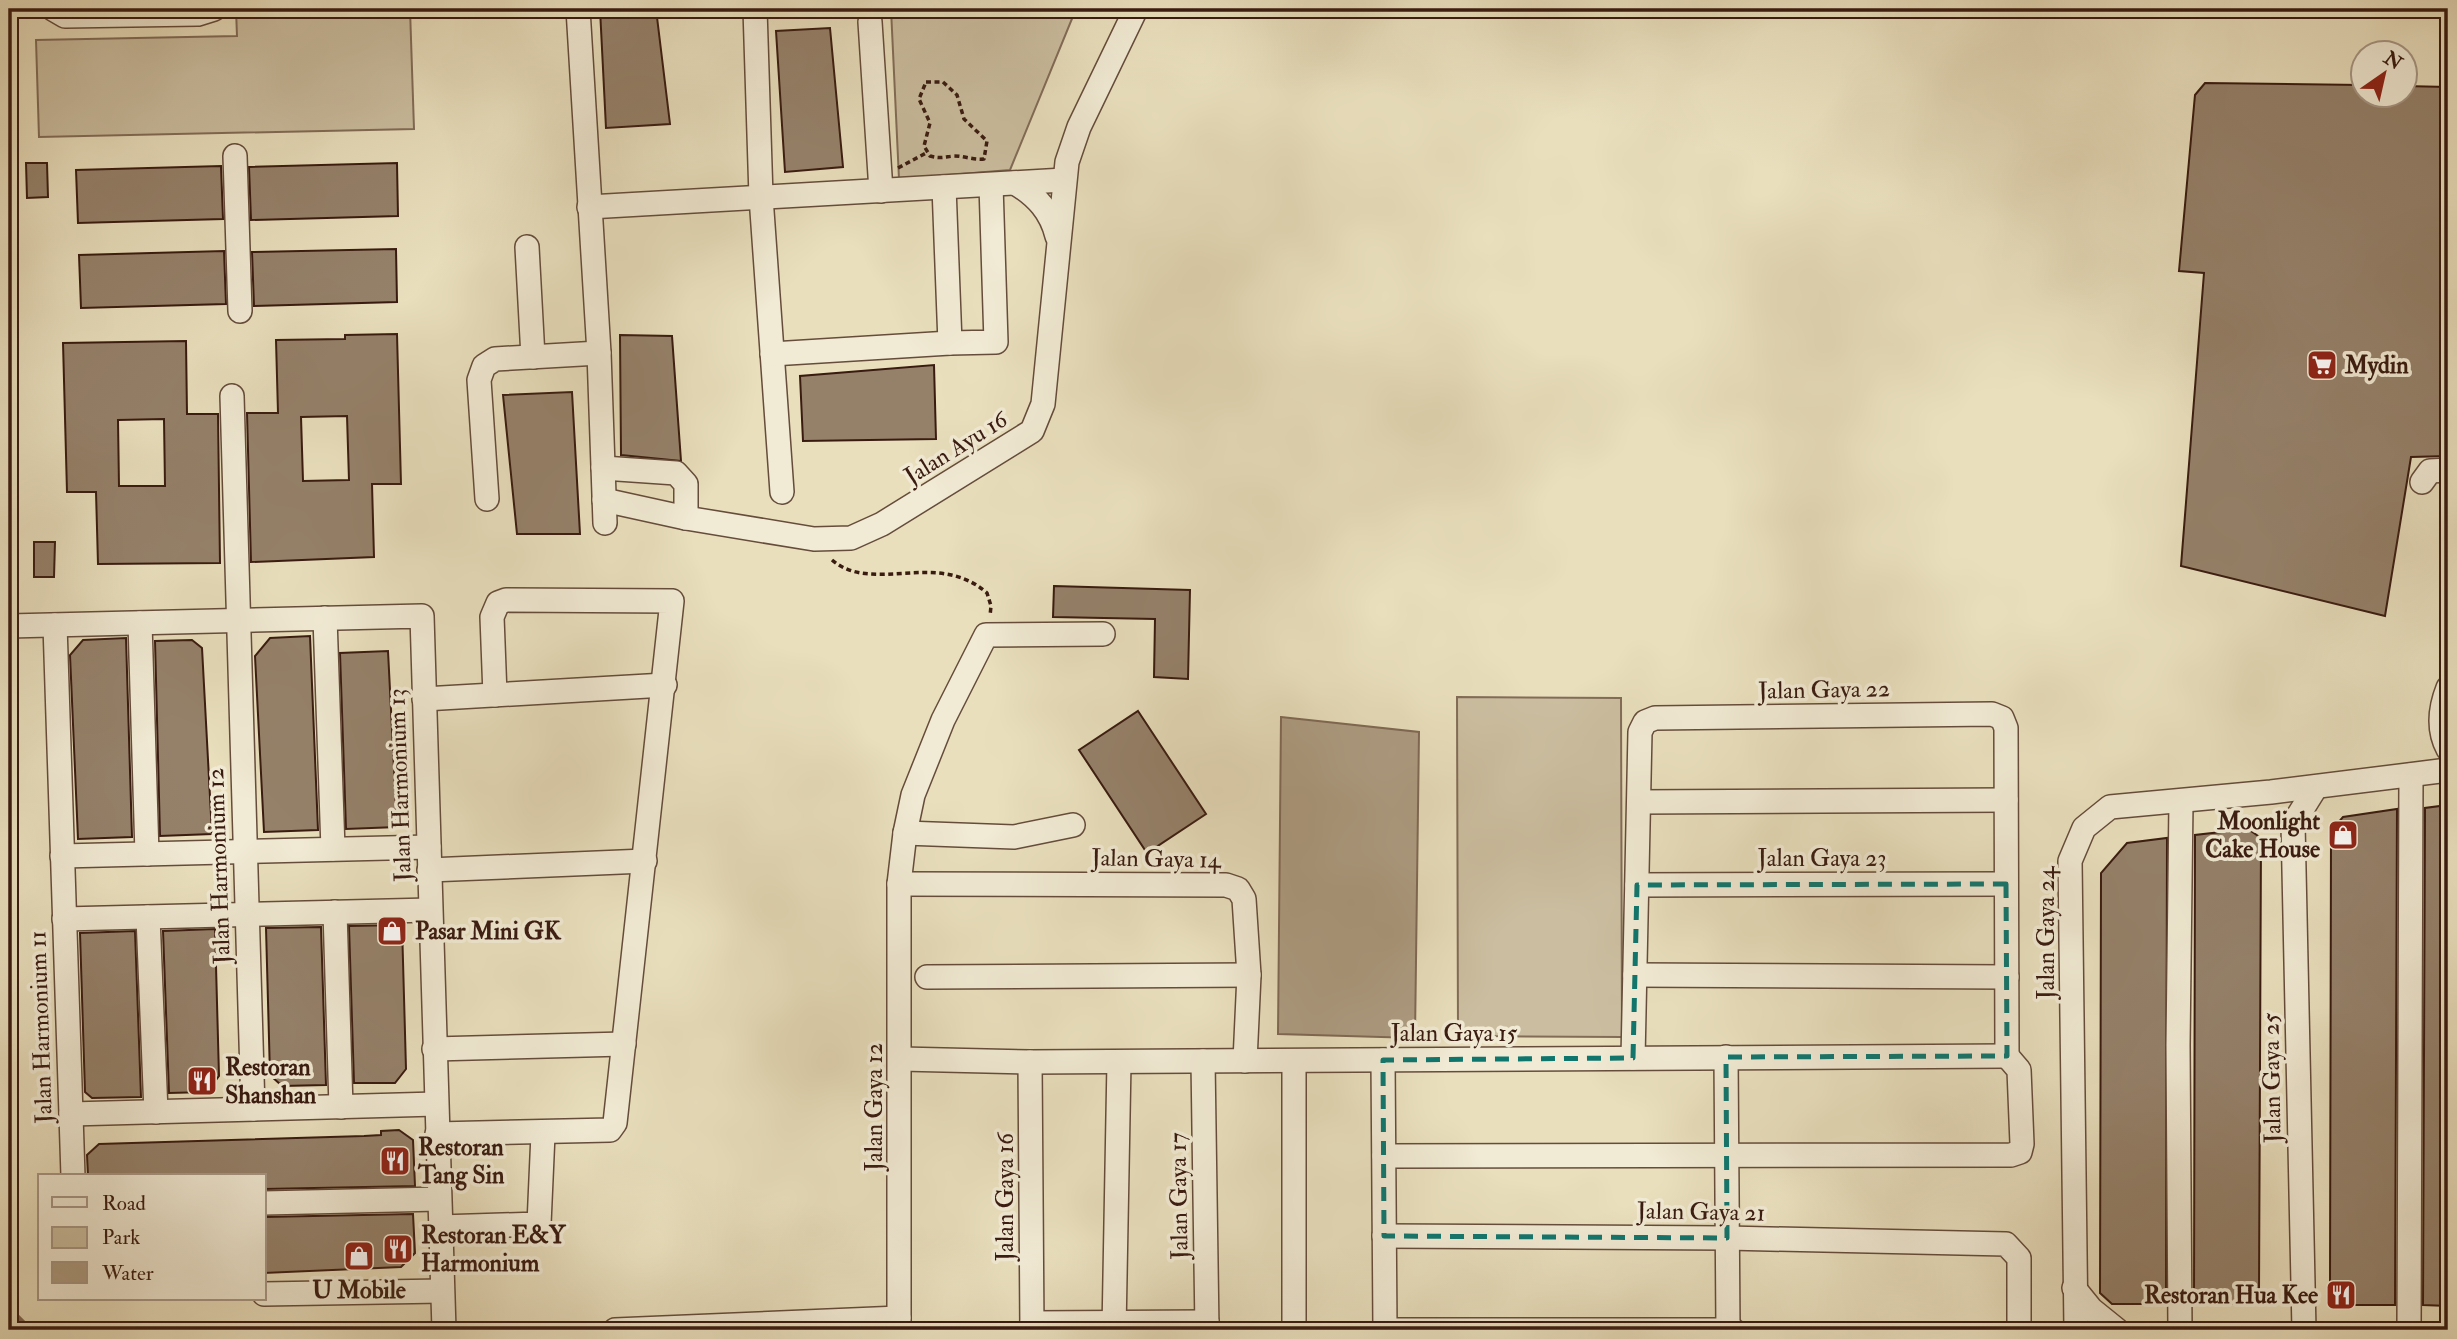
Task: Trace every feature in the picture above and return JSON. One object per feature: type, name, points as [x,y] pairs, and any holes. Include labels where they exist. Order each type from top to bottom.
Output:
[{"type":"street","points":[[53,9],[65,16],[198,14],[214,9]]},
{"type":"street","points":[[579,9],[605,523]]},
{"type":"street","points":[[755,9],[761,197],[782,492]]},
{"type":"street","name":"Jalan Ayu 16","points":[[604,500],[686,518],[825,540],[864,534],[1022,440],[1032,431],[1044,404],[1064,180],[1079,127],[1136,9]]},
{"type":"street","points":[[870,22],[881,191]]},
{"type":"street","points":[[1015,183],[1045,166],[1079,127]]},
{"type":"street","points":[[235,156],[240,311]]},
{"type":"street","points":[[589,207],[1064,180]]},
{"type":"street","points":[[1015,183],[1034,196],[1049,213],[1058,242]]},
{"type":"street","points":[[772,355],[996,342],[991,185]]},
{"type":"street","points":[[944,187],[950,343]]},
{"type":"street","points":[[527,247],[533,357]]},
{"type":"street","points":[[487,499],[481,372],[495,359],[598,353]]},
{"type":"street","name":"Jalan Harmonium 12","points":[[232,396],[253,1109]]},
{"type":"street","points":[[603,468],[676,473],[686,484],[686,518]]},
{"type":"street","points":[[2422,482],[2430,471],[2448,470]]},
{"type":"street","points":[[437,1134],[543,1134],[610,1130],[613,1127],[673,604],[670,599],[506,600],[498,603],[492,617],[495,695]]},
{"type":"street","name":"Jalan Harmonium 13","points":[[325,618],[422,616],[444,1330]]},
{"type":"street","points":[[9,626],[325,618],[333,849]]},
{"type":"street","points":[[140,623],[147,854]]},
{"type":"street","name":"Jalan Harmonium 11","points":[[55,625],[72,1174]]},
{"type":"street","points":[[986,635],[1103,634]]},
{"type":"street","name":"Jalan Gaya 12","points":[[899,1324],[899,884],[905,833],[913,795],[943,720],[986,635]]},
{"type":"street","points":[[424,699],[665,685]]},
{"type":"street","points":[[2448,688],[2441,720],[2443,740],[2448,749]]},
{"type":"street","name":"Jalan Gaya 22","points":[[1633,1058],[1640,732],[1649,719],[1992,714],[2005,723],[2007,1056]]},
{"type":"street","name":"Jalan Gaya 24","points":[[2076,1330],[2070,861],[2084,828],[2110,807],[2181,802],[2448,770]]},
{"type":"street","points":[[2409,1330],[2411,775]]},
{"type":"street","points":[[2271,792],[2293,824],[2316,786]]},
{"type":"street","points":[[1639,802],[2006,800]]},
{"type":"street","points":[[2180,1330],[2178,1045],[2181,802]]},
{"type":"street","name":"Jalan Gaya 25","points":[[2293,824],[2304,1330]]},
{"type":"street","points":[[905,833],[1014,837],[1073,825]]},
{"type":"street","points":[[62,856],[429,847]]},
{"type":"street","points":[[429,870],[645,861]]},
{"type":"street","name":"Jalan Gaya 14","points":[[899,884],[1226,885],[1238,888],[1244,899],[1249,975],[1245,1061]]},
{"type":"street","name":"Jalan Gaya 23","points":[[1637,885],[2006,884]]},
{"type":"street","points":[[64,919],[430,910]]},
{"type":"street","points":[[335,912],[341,1107]]},
{"type":"street","points":[[148,917],[156,1112]]},
{"type":"street","points":[[927,977],[1249,975]]},
{"type":"street","points":[[1635,975],[2007,976]]},
{"type":"street","points":[[434,1049],[624,1044]]},
{"type":"street","points":[[1384,1156],[2011,1155],[2020,1152],[2022,1144],[2019,1070],[2007,1056]]},
{"type":"street","name":"Jalan Gaya 15","points":[[901,1059],[1119,1062],[2007,1056]]},
{"type":"street","points":[[1726,1057],[1728,1330]]},
{"type":"street","points":[[1383,1060],[1385,1330],[1733,1330]]},
{"type":"street","name":"Jalan Gaya 17","points":[[1203,1061],[1207,1326]]},
{"type":"street","points":[[1294,1061],[1294,1330]]},
{"type":"street","name":"Jalan Gaya 16","points":[[1030,1062],[1032,1327]]},
{"type":"street","points":[[1114,1327],[1119,1062]]},
{"type":"street","points":[[71,1114],[436,1104]]},
{"type":"street","points":[[440,1227],[539,1224],[543,1134]]},
{"type":"street","points":[[266,1203],[439,1199]]},
{"type":"street","name":"Jalan Gaya 21","points":[[1384,1236],[1727,1238],[2007,1244],[2015,1250],[2019,1258],[2019,1330]]},
{"type":"street","points":[[2074,1288],[2091,1309],[2117,1330]]},
{"type":"street","points":[[266,1294],[442,1291]]},
{"type":"street","points":[[615,1330],[899,1324]]},
{"type":"street","points":[[1032,1327],[1207,1326]]},
{"type":"path","points":[[926,82],[943,82],[957,95],[964,119],[987,141],[984,159],[968,160],[957,156],[944,159],[930,156],[928,152],[924,146],[930,122],[919,99],[926,82]]},
{"type":"path","points":[[899,167],[928,152]]},
{"type":"path","points":[[825,540],[832,561],[842,567],[897,575],[945,572],[976,584],[987,593],[991,606],[986,635]]},
{"type":"highlighted area","points":[[2006,884],[2007,1056],[1726,1057],[1727,1238],[1384,1236],[1383,1060],[1633,1058],[1637,885]]},
{"type":"green space","points":[[236,9],[410,9],[414,129],[39,137],[36,40],[237,36]]},
{"type":"green space","points":[[891,9],[1076,9],[1010,170],[899,179]]},
{"type":"green space","points":[[1457,697],[1621,698],[1622,1037],[1458,1036]]},
{"type":"water","points":[[1281,717],[1419,732],[1415,1038],[1278,1034]]},
{"type":"building","points":[[600,9],[656,9],[670,124],[606,128]]},
{"type":"building","points":[[830,28],[843,167],[785,172],[776,31]]},
{"type":"building","name":"Mydin","points":[[2205,83],[2348,85],[2348,108],[2418,108],[2418,86],[2448,87],[2448,456],[2411,457],[2385,616],[2181,566],[2204,273],[2179,271],[2195,95]]},
{"type":"building","points":[[26,163],[47,163],[48,197],[27,198]]},
{"type":"building","points":[[397,163],[398,216],[251,220],[249,167]]},
{"type":"building","points":[[221,166],[223,219],[78,223],[76,170]]},
{"type":"building","points":[[396,249],[397,302],[254,306],[252,252]]},
{"type":"building","points":[[224,251],[226,304],[81,308],[79,255]]},
{"type":"building","points":[[397,334],[401,484],[372,484],[374,557],[251,562],[247,413],[278,413],[276,340],[345,339],[345,335]],"holes":[[[347,416],[349,480],[303,481],[301,417]]]},
{"type":"building","points":[[620,335],[672,336],[681,461],[621,455]]},
{"type":"building","points":[[186,341],[187,414],[218,414],[220,563],[98,564],[96,492],[67,492],[63,343]],"holes":[[[164,419],[165,486],[119,486],[118,420]]]},
{"type":"building","points":[[934,365],[936,439],[803,441],[800,376]]},
{"type":"building","points":[[572,392],[580,534],[517,534],[503,395]]},
{"type":"building","points":[[34,542],[55,542],[54,577],[34,577]]},
{"type":"building","points":[[1054,586],[1190,590],[1188,679],[1154,677],[1155,619],[1053,617]]},
{"type":"building","points":[[310,636],[318,830],[264,832],[255,656],[270,638]]},
{"type":"building","points":[[126,638],[132,837],[78,839],[70,655],[83,640]]},
{"type":"building","points":[[192,640],[202,648],[212,834],[160,836],[155,641]]},
{"type":"building","points":[[388,651],[397,827],[346,829],[340,653]]},
{"type":"building","points":[[1138,711],[1206,814],[1147,853],[1079,750]]},
{"type":"building","points":[[2448,805],[2448,1306],[2423,1305],[2425,808]]},
{"type":"building","points":[[2397,809],[2395,1305],[2342,1305],[2330,1294],[2331,831],[2343,817]]},
{"type":"building","points":[[2248,829],[2261,838],[2259,1293],[2247,1304],[2194,1304],[2195,835]]},
{"type":"building","points":[[2167,838],[2166,1304],[2112,1304],[2100,1293],[2101,873],[2127,843]]},
{"type":"building","points":[[402,925],[406,1069],[395,1083],[354,1083],[349,926]]},
{"type":"building","points":[[321,927],[326,1085],[282,1086],[270,1075],[266,928]]},
{"type":"building","points":[[215,929],[219,1076],[207,1092],[169,1093],[163,931]]},
{"type":"building","points":[[135,931],[141,1097],[92,1098],[85,1092],[80,933]]},
{"type":"building","points":[[399,1130],[413,1140],[415,1186],[266,1189],[266,1174],[88,1174],[87,1155],[99,1144],[364,1136],[381,1135],[381,1131]]},
{"type":"building","points":[[413,1214],[415,1253],[401,1267],[266,1273],[266,1217]]},
{"type":"waterway","points":[[9,1309],[30,1330]]},
{"type":"place","name":"Mydin","points":[[2322,365]]},
{"type":"place","name":"Moonlight Cake House","points":[[2343,835]]},
{"type":"place","name":"Pasar Mini GK","points":[[392,931]]},
{"type":"place","name":"Restoran Shanshan","points":[[202,1081]]},
{"type":"place","name":"Restoran Tang Sin","points":[[395,1161]]},
{"type":"place","name":"Restoran E&Y Harmonium","points":[[398,1249]]},
{"type":"place","name":"U Mobile","points":[[359,1256]]},
{"type":"place","name":"Restoran Hua Kee","points":[[2341,1295]]}]
